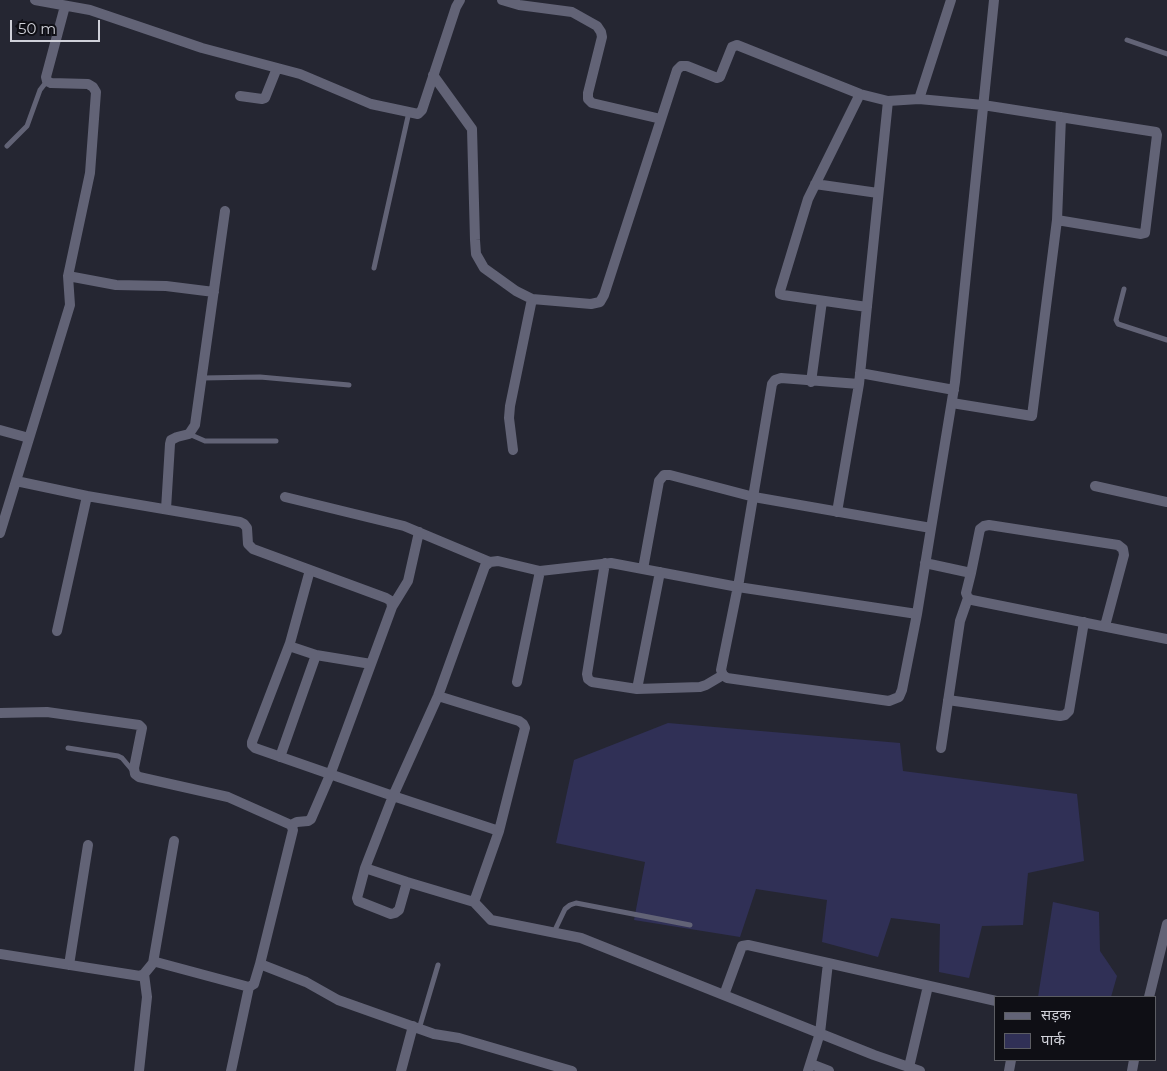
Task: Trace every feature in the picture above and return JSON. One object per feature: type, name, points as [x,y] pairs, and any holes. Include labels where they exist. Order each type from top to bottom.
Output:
[{"type":"street","points":[[35,0],[70,4],[202,48],[300,74],[371,104],[420,113],[460,0]]},
{"type":"street","points":[[502,0],[519,5],[572,12],[597,26],[602,32],[602,37],[588,99],[592,103],[661,118]]},
{"type":"street","points":[[919,99],[951,0]]},
{"type":"street","points":[[859,384],[811,382],[781,378],[775,380],[772,384],[738,587],[721,670],[723,675],[728,678],[889,701],[899,697],[902,690],[917,614],[954,390],[994,0]]},
{"type":"street","points":[[0,533],[70,304],[68,276],[90,173],[96,92],[88,84],[47,81],[46,77],[70,4]]},
{"type":"street","points":[[433,75],[472,129],[476,254],[484,268],[495,277],[516,292],[532,299],[591,304],[600,302],[604,295],[677,70],[681,66],[687,66],[717,78],[720,77],[732,47],[737,45],[860,94],[888,101],[919,99],[983,105],[1152,130],[1157,135],[1145,233],[1141,234],[1056,220]]},
{"type":"street","points":[[240,96],[265,98],[277,68]]},
{"type":"street","points":[[860,94],[808,199],[780,294],[783,296],[867,307]]},
{"type":"street","points":[[838,512],[859,384],[888,101]]},
{"type":"street","points":[[952,403],[1032,416],[1056,220],[1061,117]]},
{"type":"street","points":[[815,184],[878,193]]},
{"type":"street","points":[[166,509],[171,440],[189,434],[195,425],[225,211]]},
{"type":"street","points":[[68,276],[116,285],[166,286],[214,292]]},
{"type":"street","points":[[513,450],[509,418],[510,406],[532,299]]},
{"type":"street","points":[[811,382],[822,301]]},
{"type":"street","points":[[860,373],[954,390]]},
{"type":"street","points":[[0,430],[29,438]]},
{"type":"street","points":[[643,569],[659,481],[664,475],[754,496],[931,528]]},
{"type":"street","points":[[16,481],[87,496],[244,524],[247,528],[248,544],[250,547],[386,598],[391,601],[392,607]]},
{"type":"street","points":[[1095,486],[1167,502]]},
{"type":"street","points":[[58,631],[87,496]]},
{"type":"street","points":[[285,497],[420,532],[490,562],[498,561],[540,571],[611,563],[738,587],[917,614]]},
{"type":"street","points":[[941,748],[960,620],[968,598],[966,593],[980,529],[984,526],[989,525],[1118,545],[1123,548],[1124,555],[1105,626]]},
{"type":"street","points":[[291,825],[297,822],[308,821],[311,818],[330,775],[392,607],[408,581],[420,532]]},
{"type":"street","points":[[407,882],[399,910],[391,914],[358,901],[357,898],[365,868],[393,796],[438,696],[485,566],[490,562]]},
{"type":"street","points":[[605,563],[587,674],[588,679],[592,682],[637,689],[700,687],[723,675]]},
{"type":"street","points":[[925,563],[971,573]]},
{"type":"street","points":[[310,570],[289,646],[252,742],[255,748],[499,831]]},
{"type":"street","points":[[517,682],[540,571]]},
{"type":"street","points":[[637,689],[660,572]]},
{"type":"street","points":[[968,598],[1167,639]]},
{"type":"street","points":[[948,700],[1060,716],[1065,715],[1068,712],[1084,622]]},
{"type":"street","points":[[289,646],[316,655],[371,664]]},
{"type":"street","points":[[280,757],[316,655]]},
{"type":"street","points":[[438,696],[519,721],[525,728],[499,831],[474,902]]},
{"type":"street","points":[[0,713],[47,712],[140,725],[142,728],[134,768],[135,774],[228,797],[291,825],[293,830],[260,964],[254,984],[249,987],[231,1071]]},
{"type":"street","points":[[0,954],[140,976],[144,974],[153,963],[174,841]]},
{"type":"street","points":[[70,965],[88,845]]},
{"type":"street","points":[[365,868],[474,902],[491,920],[581,938],[920,1071]]},
{"type":"street","points":[[1150,996],[1167,924]]},
{"type":"street","points":[[724,995],[742,946],[748,945],[994,1002]]},
{"type":"street","points":[[153,963],[156,962],[249,987]]},
{"type":"street","points":[[828,962],[820,1033],[809,1068],[829,1071]]},
{"type":"street","points":[[260,964],[306,982],[338,1000],[416,1028],[434,1034],[459,1038],[572,1071]]},
{"type":"street","points":[[139,1071],[147,997],[144,974]]},
{"type":"street","points":[[909,1067],[928,986]]},
{"type":"street","points":[[401,1071],[416,1028]]},
{"type":"lane","points":[[1128,40],[1167,54]]},
{"type":"lane","points":[[7,146],[27,126],[40,90],[47,81]]},
{"type":"lane","points":[[374,268],[409,112]]},
{"type":"lane","points":[[1124,289],[1116,320],[1118,324],[1167,340]]},
{"type":"lane","points":[[201,378],[260,377],[349,385]]},
{"type":"lane","points":[[189,434],[205,441],[276,441]]},
{"type":"lane","points":[[68,748],[118,756],[122,758],[135,774]]},
{"type":"lane","points":[[554,932],[565,909],[576,903],[690,925]]},
{"type":"lane","points":[[416,1028],[438,966]]},
{"type":"green space","points":[[668,723],[900,743],[903,771],[1077,794],[1084,861],[1028,873],[1023,925],[982,926],[969,978],[939,972],[940,924],[891,918],[878,957],[822,942],[827,900],[756,889],[740,937],[634,920],[645,862],[556,843],[574,760]]},
{"type":"green space","points":[[1053,902],[1099,912],[1100,951],[1117,976],[1111,996],[1038,996]]}]
